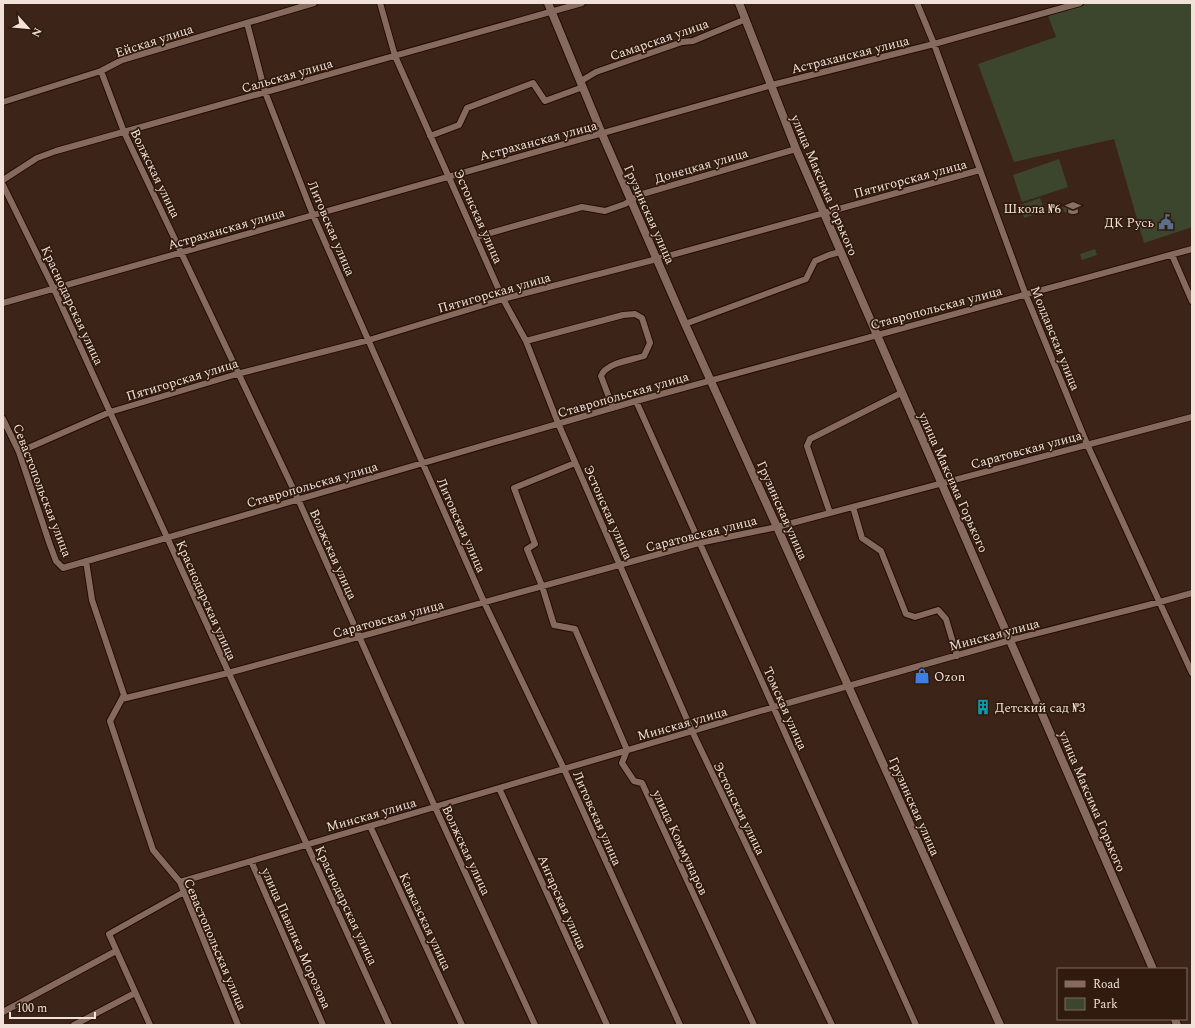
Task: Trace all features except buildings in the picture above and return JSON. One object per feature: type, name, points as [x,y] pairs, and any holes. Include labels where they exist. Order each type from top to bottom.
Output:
[{"type":"main road","name":"Грузинская улица","points":[[548,3],[656,259],[1000,1025]]},
{"type":"main road","name":"улица Максима Горького","points":[[739,3],[796,150],[901,393],[1011,640],[1153,968]]},
{"type":"street","name":"Ейская улица","points":[[3,102],[101,71],[122,60],[314,3]]},
{"type":"street","name":"Эстонская улица","points":[[380,3],[395,56],[503,299],[526,341],[558,423],[692,732],[832,1025]]},
{"type":"street","name":"Сальская улица","points":[[3,180],[37,158],[56,151],[582,3]]},
{"type":"street","name":"Молдавская улица","points":[[917,3],[934,44],[1026,293],[1087,444],[1192,673]]},
{"type":"street","name":"Астраханская улица","points":[[3,303],[772,85],[934,44],[1080,3]]},
{"type":"street","name":"Самарская улица","points":[[430,136],[459,126],[467,108],[533,83],[544,101],[582,84],[596,72],[682,42],[693,41],[746,19]]},
{"type":"street","name":"Литовская улица","points":[[247,23],[265,92],[313,215],[484,602],[564,769],[680,1025]]},
{"type":"street","name":"Волжская улица","points":[[101,71],[124,132],[182,252],[237,374],[298,499],[435,807],[535,1025]]},
{"type":"street","name":"Донецкая улица","points":[[476,238],[582,207],[605,211],[625,204],[639,195],[796,150]]},
{"type":"street","name":"Пятигорская улица","points":[[19,452],[110,412],[237,374],[369,340],[503,299],[656,259],[980,170]]},
{"type":"street","name":"Краснодарская улица","points":[[3,185],[54,289],[389,1025]]},
{"type":"street","name":"Ставропольская улица","points":[[63,568],[558,423],[1026,293],[1172,255],[1192,248]]},
{"type":"street","points":[[685,324],[806,279],[815,261],[840,252]]},
{"type":"street","points":[[1172,255],[1192,301]]},
{"type":"street","points":[[526,341],[623,315],[635,314],[642,318],[650,343],[644,356],[610,366],[603,371],[601,376],[613,408]]},
{"type":"street","points":[[830,513],[807,446],[810,439],[901,393]]},
{"type":"street","name":"Томская улица","points":[[636,401],[916,1025]]},
{"type":"street","name":"Саратовская улица","points":[[122,698],[228,673],[700,543],[777,527],[1192,417]]},
{"type":"street","name":"Севастопольская улица","points":[[3,419],[19,452],[56,561],[63,568]]},
{"type":"street","name":"улица Коммунаров","points":[[575,462],[514,488],[535,544],[527,549],[542,586],[554,625],[575,629],[627,750],[622,763],[634,781],[642,783],[754,1025]]},
{"type":"street","points":[[853,507],[862,538],[881,551],[906,614],[915,617],[938,610],[946,619],[957,656]]},
{"type":"street","name":"Севастопольская улица","points":[[86,561],[92,600],[124,695],[110,720],[153,850],[180,882],[238,1025]]},
{"type":"street","name":"Минская улица","points":[[180,882],[774,707],[1011,640],[1160,602],[1192,592]]},
{"type":"street","name":"Ангарская улица","points":[[499,788],[607,1025]]},
{"type":"street","name":"Кавказская улица","points":[[370,826],[462,1025]]},
{"type":"street","name":"улица Павлика Морозова","points":[[251,861],[323,1025]]},
{"type":"street","points":[[150,1025],[109,934],[184,892]]},
{"type":"street","points":[[3,1012],[116,951]]},
{"type":"street","points":[[74,1025],[135,993]]},
{"type":"green space","points":[[1089,3],[1192,3],[1192,227],[1144,243],[1114,139],[1014,162],[978,64],[1056,37],[1047,13]]},
{"type":"green space","points":[[1059,159],[1068,187],[1022,202],[1013,175]]},
{"type":"green space","points":[[1040,198],[1045,211],[1024,218],[1020,205]]},
{"type":"green space","points":[[1075,202],[1078,210],[1069,213],[1064,212],[1062,206]]},
{"type":"green space","points":[[1095,249],[1097,255],[1082,260],[1080,254]]},
{"type":"place","name":"Школа №6","points":[[1073,208]]},
{"type":"place","name":"ДК Русь","points":[[1166,222]]},
{"type":"place","name":"Ozon","points":[[922,676]]},
{"type":"place","name":"Детский сад №3","points":[[983,707]]}]
